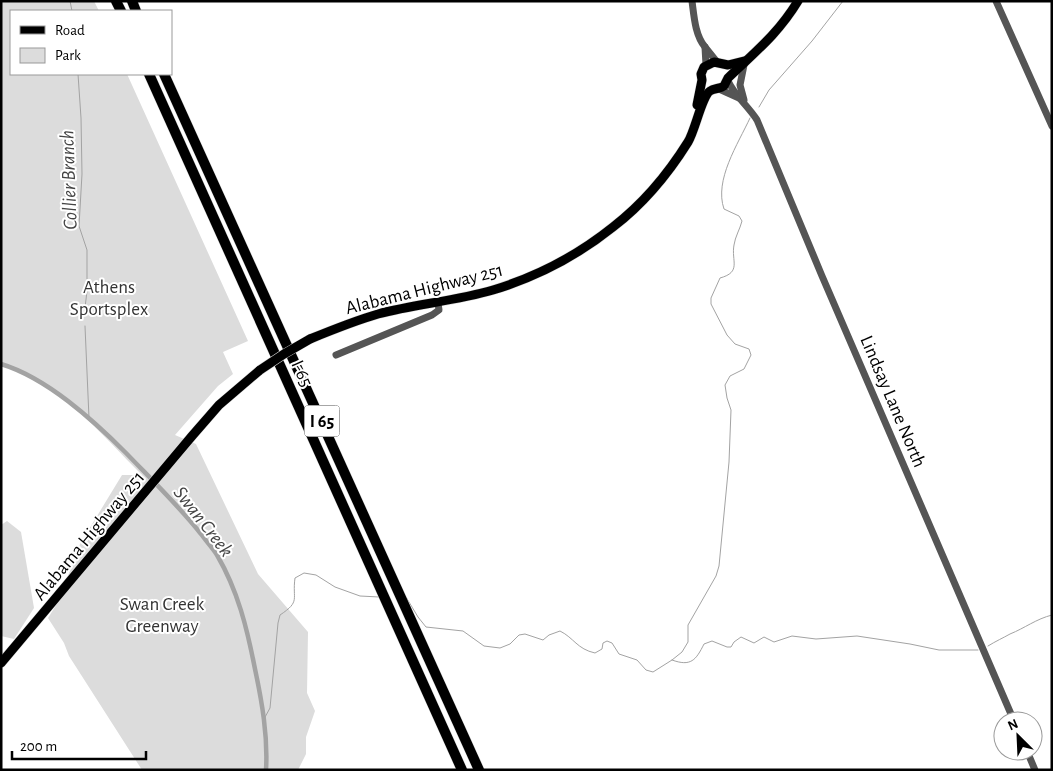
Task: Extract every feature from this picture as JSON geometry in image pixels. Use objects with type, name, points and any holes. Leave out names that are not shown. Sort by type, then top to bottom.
[{"type":"highway","name":"I-65","points":[[149,75],[462,770]]},
{"type":"highway","name":"I 65","points":[[164,75],[479,770]]},
{"type":"main road","name":"Alabama Highway 251","points":[[1,663],[219,405],[260,370],[310,339],[344,325],[379,314],[493,290],[540,272],[575,253],[613,228],[635,209],[660,181],[693,133],[706,95],[724,86],[745,62],[780,28],[798,1]]},
{"type":"main road","points":[[706,65],[733,65],[745,62]]},
{"type":"main road","points":[[720,64],[727,71],[728,80]]},
{"type":"main road","name":"Alabama Highway 251","points":[[680,152],[694,114],[702,80],[702,70],[706,65]]},
{"type":"main road","points":[[702,80],[706,86],[716,89]]},
{"type":"street","points":[[692,1],[698,31],[705,48],[706,65]]},
{"type":"street","points":[[996,1],[1052,126]]},
{"type":"street","points":[[705,48],[720,64]]},
{"type":"street","points":[[742,100],[740,85],[745,62]]},
{"type":"street","name":"Lindsay Lane North","points":[[728,80],[757,120],[1010,711]]},
{"type":"street","points":[[716,89],[742,100]]},
{"type":"street","points":[[336,355],[432,316],[439,310],[438,303]]},
{"type":"green space","points":[[1,1],[94,1],[98,10],[10,10],[10,75],[127,75],[248,341],[223,352],[233,374],[218,386],[175,435],[196,444],[258,574],[308,632],[307,693],[315,711],[306,737],[306,754],[298,770],[142,770],[69,656],[64,643],[48,618],[58,602],[80,544],[122,475],[142,475],[78,410],[41,382],[1,364]]},
{"type":"green space","points":[[7,521],[21,532],[34,608],[14,639],[1,636],[1,525]]},
{"type":"waterway","name":"Collier Branch","points":[[70,1],[72,10]]},
{"type":"waterway","points":[[759,107],[769,90],[812,41],[843,1]]},
{"type":"waterway","name":"Collier Branch","points":[[78,75],[82,174],[79,226],[87,250],[87,291],[84,316]]},
{"type":"waterway","points":[[406,597],[426,627],[463,631],[484,646],[500,648],[510,644],[519,635],[525,634],[543,640],[549,635],[560,631],[584,649],[595,653],[602,649],[603,643],[607,641],[612,643],[619,654],[637,660],[646,670],[653,672],[682,652],[688,642],[688,625],[716,576],[719,566],[729,462],[731,410],[725,385],[730,376],[744,369],[751,355],[749,349],[735,344],[727,335],[711,304],[711,298],[720,278],[731,273],[734,265],[733,251],[735,239],[742,221],[739,216],[724,209],[722,186],[729,162],[750,118]]},
{"type":"waterway","name":"Collier Branch","points":[[85,326],[89,418]]},
{"type":"waterway","name":"Swan Creek","points":[[1,364],[35,379],[68,401],[99,427],[174,503],[217,555],[231,582],[249,639],[264,719],[266,770]]},
{"type":"waterway","points":[[264,719],[270,708],[278,623],[280,615],[293,603],[295,578],[304,573],[316,575],[335,587],[360,596],[379,597]]},
{"type":"waterway","points":[[988,646],[1036,621],[1052,615]]},
{"type":"waterway","points":[[672,660],[684,663],[692,661],[704,644],[712,641],[731,647],[741,637],[754,643],[764,637],[774,642],[792,636],[816,639],[857,636],[939,650],[978,650]]},
{"type":"park label","name":"Athens Sportsplex","points":[[109,297]]},
{"type":"park label","name":"Swan Creek Greenway","points":[[162,614]]}]
